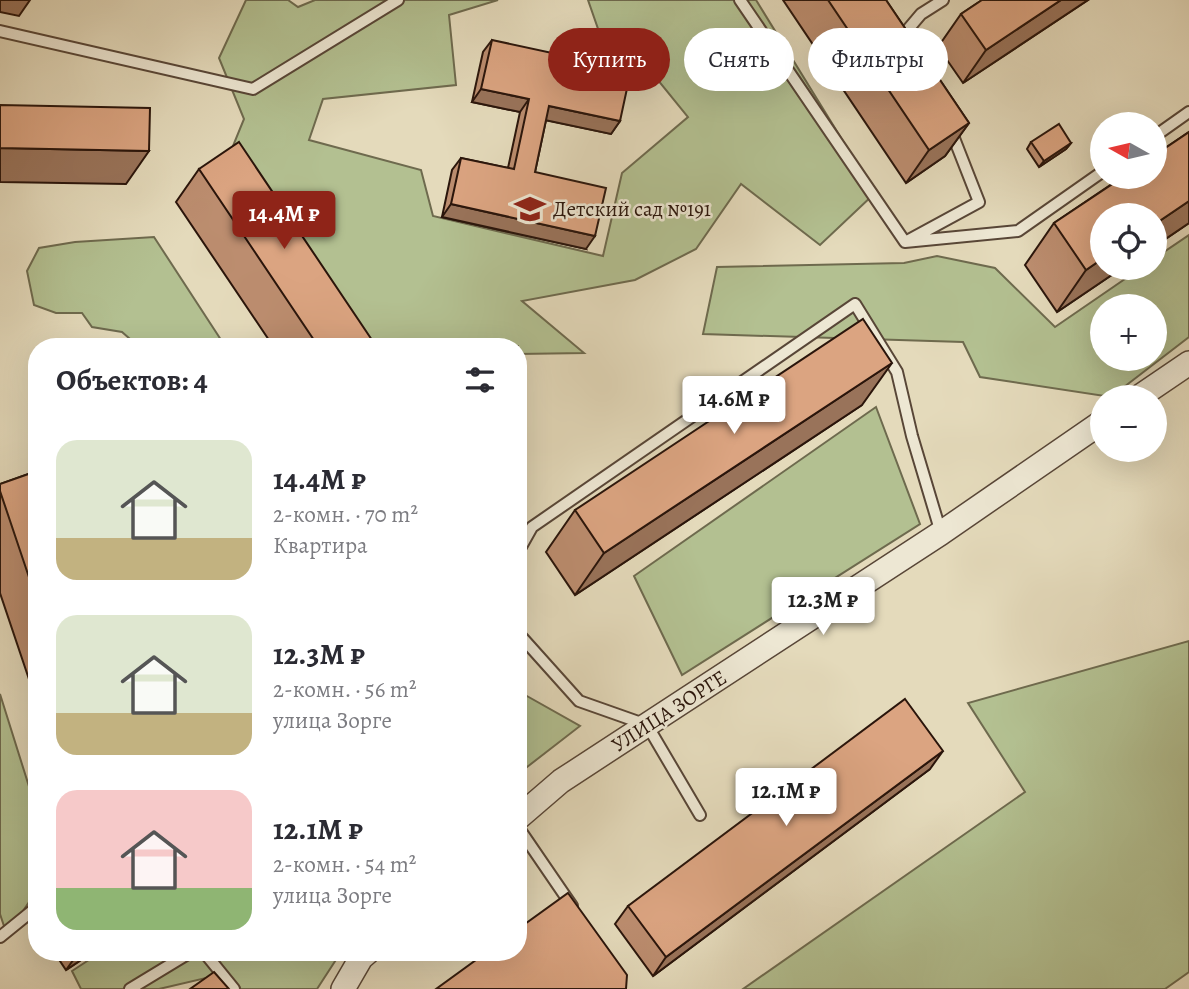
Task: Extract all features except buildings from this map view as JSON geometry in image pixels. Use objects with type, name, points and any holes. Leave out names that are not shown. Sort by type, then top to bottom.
[{"type":"street","points":[[1157,385],[1189,363]]},
{"type":"street","name":"УЛИЦА ЗОРГЕ","points":[[527,810],[561,781],[941,533],[1090,430]]},
{"type":"street","points":[[343,989],[359,961]]},
{"type":"lane","points":[[0,31],[253,89],[398,0]]},
{"type":"lane","points":[[740,0],[905,242]]},
{"type":"lane","points":[[909,28],[921,14],[943,0]]},
{"type":"lane","points":[[1167,128],[1189,112]]},
{"type":"lane","points":[[905,242],[979,202],[952,131],[945,121]]},
{"type":"lane","points":[[905,242],[1018,231],[1090,180]]},
{"type":"lane","points":[[527,536],[532,527],[855,304],[897,372],[912,436],[941,533]]},
{"type":"lane","points":[[527,643],[579,701],[647,725],[700,815]]},
{"type":"lane","points":[[527,840],[577,914]]},
{"type":"lane","points":[[0,937],[28,914]]},
{"type":"lane","points":[[131,989],[176,961]]},
{"type":"lane","points":[[211,961],[234,989]]},
{"type":"green space","points":[[246,0],[288,0],[298,7],[315,0],[498,0],[449,15],[456,85],[323,99],[309,140],[421,170],[433,216],[603,256],[622,173],[688,117],[667,91],[670,91],[670,28],[598,28],[588,0],[756,0],[773,28],[684,28],[684,91],[794,91],[794,62],[808,84],[808,91],[812,91],[875,193],[820,245],[741,184],[696,249],[635,280],[522,301],[584,353],[527,354],[527,338],[349,338],[226,163],[244,119],[219,58]]},
{"type":"green space","points":[[1189,235],[1189,337],[1167,354],[1167,294],[1103,294],[1124,280],[1167,280],[1167,250]]},
{"type":"green space","points":[[154,237],[220,338],[129,338],[122,332],[92,327],[82,313],[56,313],[34,305],[27,271],[39,248],[75,242]]},
{"type":"green space","points":[[937,256],[995,268],[1055,327],[1090,303],[1090,371],[1145,371],[1127,385],[1090,385],[1090,394],[980,377],[963,342],[703,334],[717,267],[904,263]]},
{"type":"green space","points":[[876,407],[920,524],[682,675],[634,576]]},
{"type":"green space","points":[[1189,641],[1189,972],[1165,989],[743,989],[1025,792],[968,703]]},
{"type":"green space","points":[[0,694],[28,783],[28,904],[7,935],[0,914]]},
{"type":"green space","points":[[527,696],[580,726],[527,767]]},
{"type":"green space","points":[[87,961],[335,961],[317,989],[222,989],[210,977],[159,989],[81,989],[72,971]]},
{"type":"place","name":"Детский сад №191","points":[[530,209]]}]
